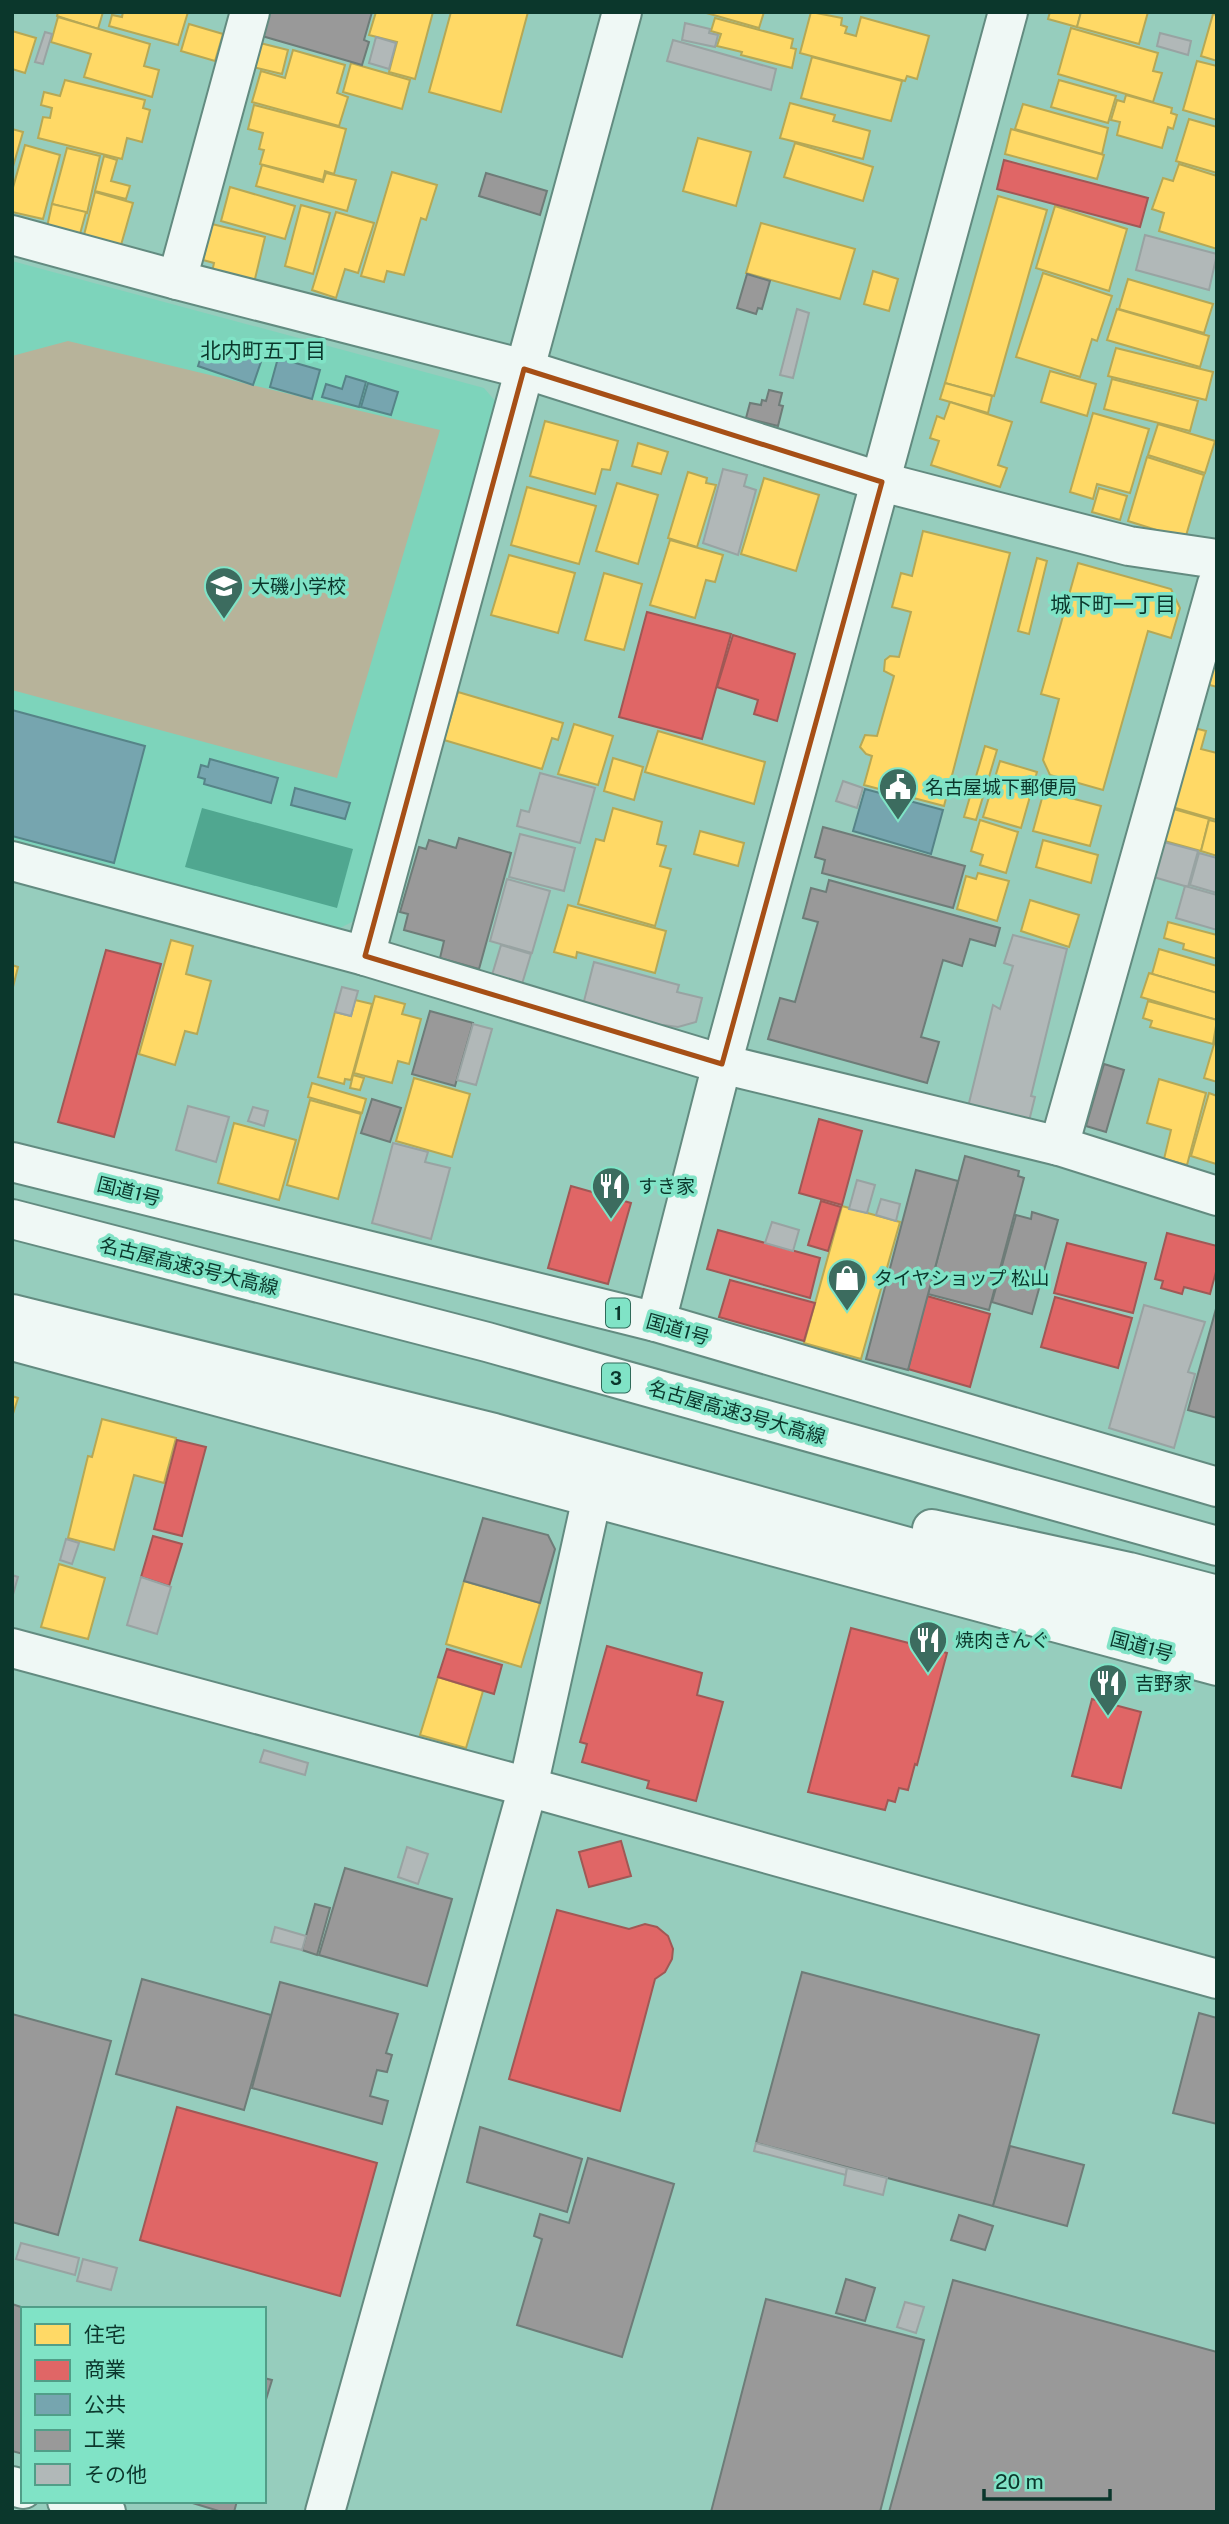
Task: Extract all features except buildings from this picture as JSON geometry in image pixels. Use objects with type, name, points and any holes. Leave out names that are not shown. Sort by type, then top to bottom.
[{"type":"main road","points":[[177,280],[250,12]]},
{"type":"main road","points":[[365,956],[622,12]]},
{"type":"main road","points":[[656,1322],[722,1065],[1008,12]]},
{"type":"main road","points":[[12,235],[524,369],[882,482],[1129,547],[1217,559]]},
{"type":"main road","points":[[1059,1146],[1217,584]]},
{"type":"main road","points":[[12,861],[365,956],[722,1065],[1059,1146],[1217,1196]]},
{"type":"main road","name":"国道1号","points":[[12,1162],[656,1322],[1217,1487]]},
{"type":"main road","name":"名古屋高速3号大高線","points":[[12,1219],[487,1342],[1217,1546]]},
{"type":"main road","points":[[12,1314],[495,1433],[1129,1572],[1217,1595]]},
{"type":"main road","name":"国道1号","points":[[12,1340],[1217,1666]]},
{"type":"main road","points":[[495,1433],[1217,1632]]},
{"type":"main road","points":[[325,2512],[527,1787],[592,1497]]},
{"type":"main road","points":[[12,1648],[527,1787],[1217,1979]]},
{"type":"main road","points":[[74,2503],[106,2512]]},
{"type":"highlighted area","points":[[524,369],[882,482],[722,1064],[365,956]]},
{"type":"shaded area","name":"大磯小学校","points":[[12,261],[484,388],[496,402],[356,920],[336,930],[12,839]]},
{"type":"shaded area","points":[[68,341],[440,430],[337,778],[12,690],[12,356]]},
{"type":"shaded area","points":[[202,808],[353,849],[337,908],[185,867]]},
{"type":"place","name":"大磯小学校","points":[[224,620]]},
{"type":"place","name":"名古屋城下郵便局","points":[[898,821]]},
{"type":"place","name":"すき家","points":[[611,1220]]},
{"type":"place","name":"タイヤショップ 松山","points":[[847,1312]]},
{"type":"place","name":"焼肉きんぐ","points":[[928,1674]]},
{"type":"place","name":"吉野家","points":[[1108,1717]]},
{"type":"district","name":"北内町五丁目","points":[[263,350]]},
{"type":"district","name":"城下町一丁目","points":[[1113,604]]}]
